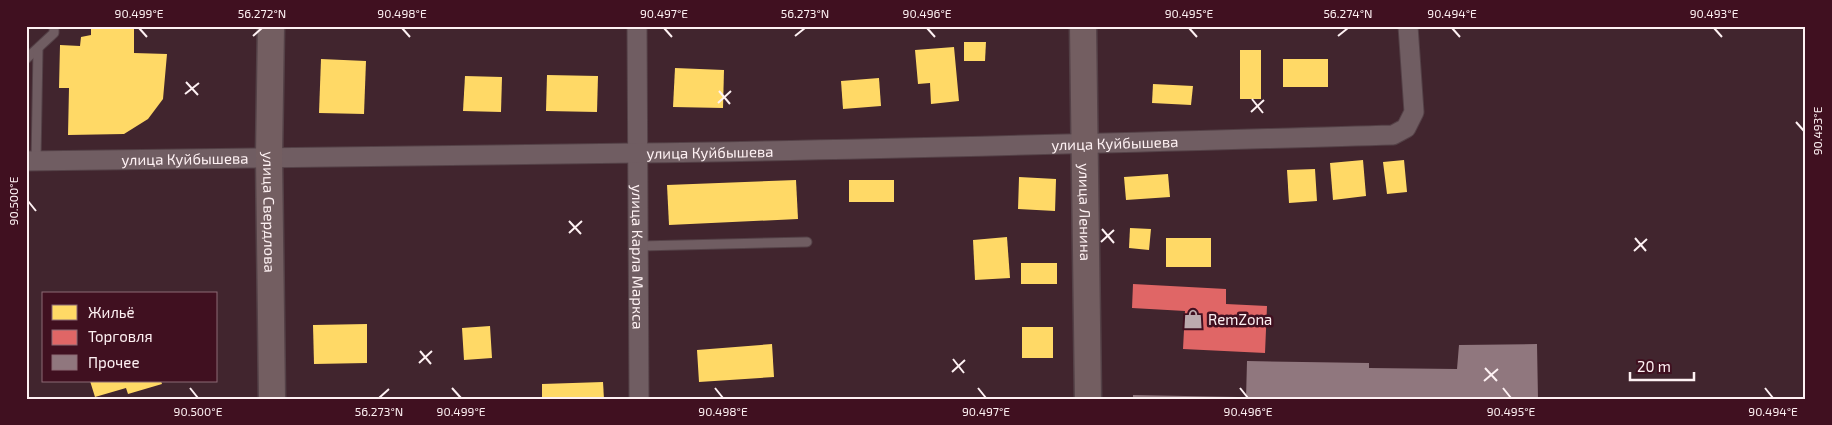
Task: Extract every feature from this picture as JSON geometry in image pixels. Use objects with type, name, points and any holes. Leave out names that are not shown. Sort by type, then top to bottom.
[{"type":"main road","name":"улица Свердлова","points":[[271,26],[269,156],[272,399]]},
{"type":"main road","name":"улица Ленина","points":[[1083,26],[1083,144],[1088,399]]},
{"type":"street","name":"улица Карла Маркса","points":[[637,26],[640,246],[639,399]]},
{"type":"street","name":"улица Куйбышева","points":[[31,161],[269,156],[639,153],[1083,144],[1393,135],[1406,128],[1414,112],[1408,26]]},
{"type":"lane","points":[[26,59],[54,33],[54,26]]},
{"type":"lane","points":[[31,161],[38,49]]},
{"type":"lane","points":[[640,246],[807,242]]},
{"type":"building: Жильё","points":[[91,26],[134,26],[134,53],[167,54],[163,99],[148,119],[124,134],[68,135],[69,88],[59,88],[60,45],[80,46],[81,37],[91,35]]},
{"type":"building: Жильё","points":[[964,42],[986,42],[985,61],[964,61]]},
{"type":"building: Жильё","points":[[954,47],[959,101],[931,104],[930,83],[918,84],[915,50]]},
{"type":"building: Жильё","points":[[1240,50],[1261,50],[1261,99],[1240,99]]},
{"type":"building: Жильё","points":[[321,59],[366,61],[364,114],[319,113]]},
{"type":"building: Жильё","points":[[1283,59],[1328,59],[1328,87],[1283,87]]},
{"type":"building: Жильё","points":[[675,68],[724,70],[723,108],[673,107]]},
{"type":"building: Жильё","points":[[547,75],[598,76],[597,112],[546,111]]},
{"type":"building: Жильё","points":[[465,76],[502,77],[501,112],[463,111]]},
{"type":"building: Жильё","points":[[879,78],[881,106],[843,109],[841,81]]},
{"type":"building: Жильё","points":[[1153,84],[1193,86],[1191,105],[1152,103]]},
{"type":"building: Жильё","points":[[26,86],[29,86],[28,121],[26,121]]},
{"type":"building: Жильё","points":[[1363,160],[1366,196],[1333,200],[1330,163]]},
{"type":"building: Жильё","points":[[1404,160],[1407,192],[1387,194],[1383,162]]},
{"type":"building: Жильё","points":[[1315,169],[1317,201],[1289,203],[1287,170]]},
{"type":"building: Жильё","points":[[1168,174],[1170,197],[1126,200],[1124,177]]},
{"type":"building: Жильё","points":[[1019,177],[1056,179],[1055,211],[1018,209]]},
{"type":"building: Жильё","points":[[796,180],[798,219],[669,225],[667,185]]},
{"type":"building: Жильё","points":[[849,180],[894,180],[894,202],[849,202]]},
{"type":"building: Жильё","points":[[1130,228],[1151,229],[1149,250],[1129,248]]},
{"type":"building: Жильё","points":[[1007,237],[1010,278],[975,280],[973,240]]},
{"type":"building: Жильё","points":[[1166,238],[1211,238],[1211,267],[1166,267]]},
{"type":"building: Жильё","points":[[1021,263],[1057,263],[1057,284],[1021,284]]},
{"type":"building: Жильё","points":[[26,322],[29,322],[29,363],[26,363]]},
{"type":"building: Жильё","points":[[367,324],[367,363],[314,364],[313,325]]},
{"type":"building: Жильё","points":[[490,326],[492,358],[464,360],[462,328]]},
{"type":"building: Жильё","points":[[1022,327],[1053,327],[1053,358],[1022,358]]},
{"type":"building: Жильё","points":[[772,344],[774,377],[699,382],[697,350]]},
{"type":"building: Жильё","points":[[90,382],[161,382],[162,384],[128,394],[126,388],[95,397]]},
{"type":"building: Жильё","points":[[603,382],[604,399],[542,399],[542,384]]},
{"type":"building: Торговля","points":[[1133,284],[1226,289],[1226,304],[1267,306],[1265,353],[1183,349],[1185,311],[1132,308]]},
{"type":"building: Прочее","points":[[1537,344],[1538,399],[1246,399],[1247,361],[1369,363],[1369,368],[1457,369],[1459,345]]},
{"type":"building: Прочее","points":[[1133,395],[1238,397],[1238,399],[1133,399]]},
{"type":"place","name":"RemZona","points":[[1193,319]]}]
